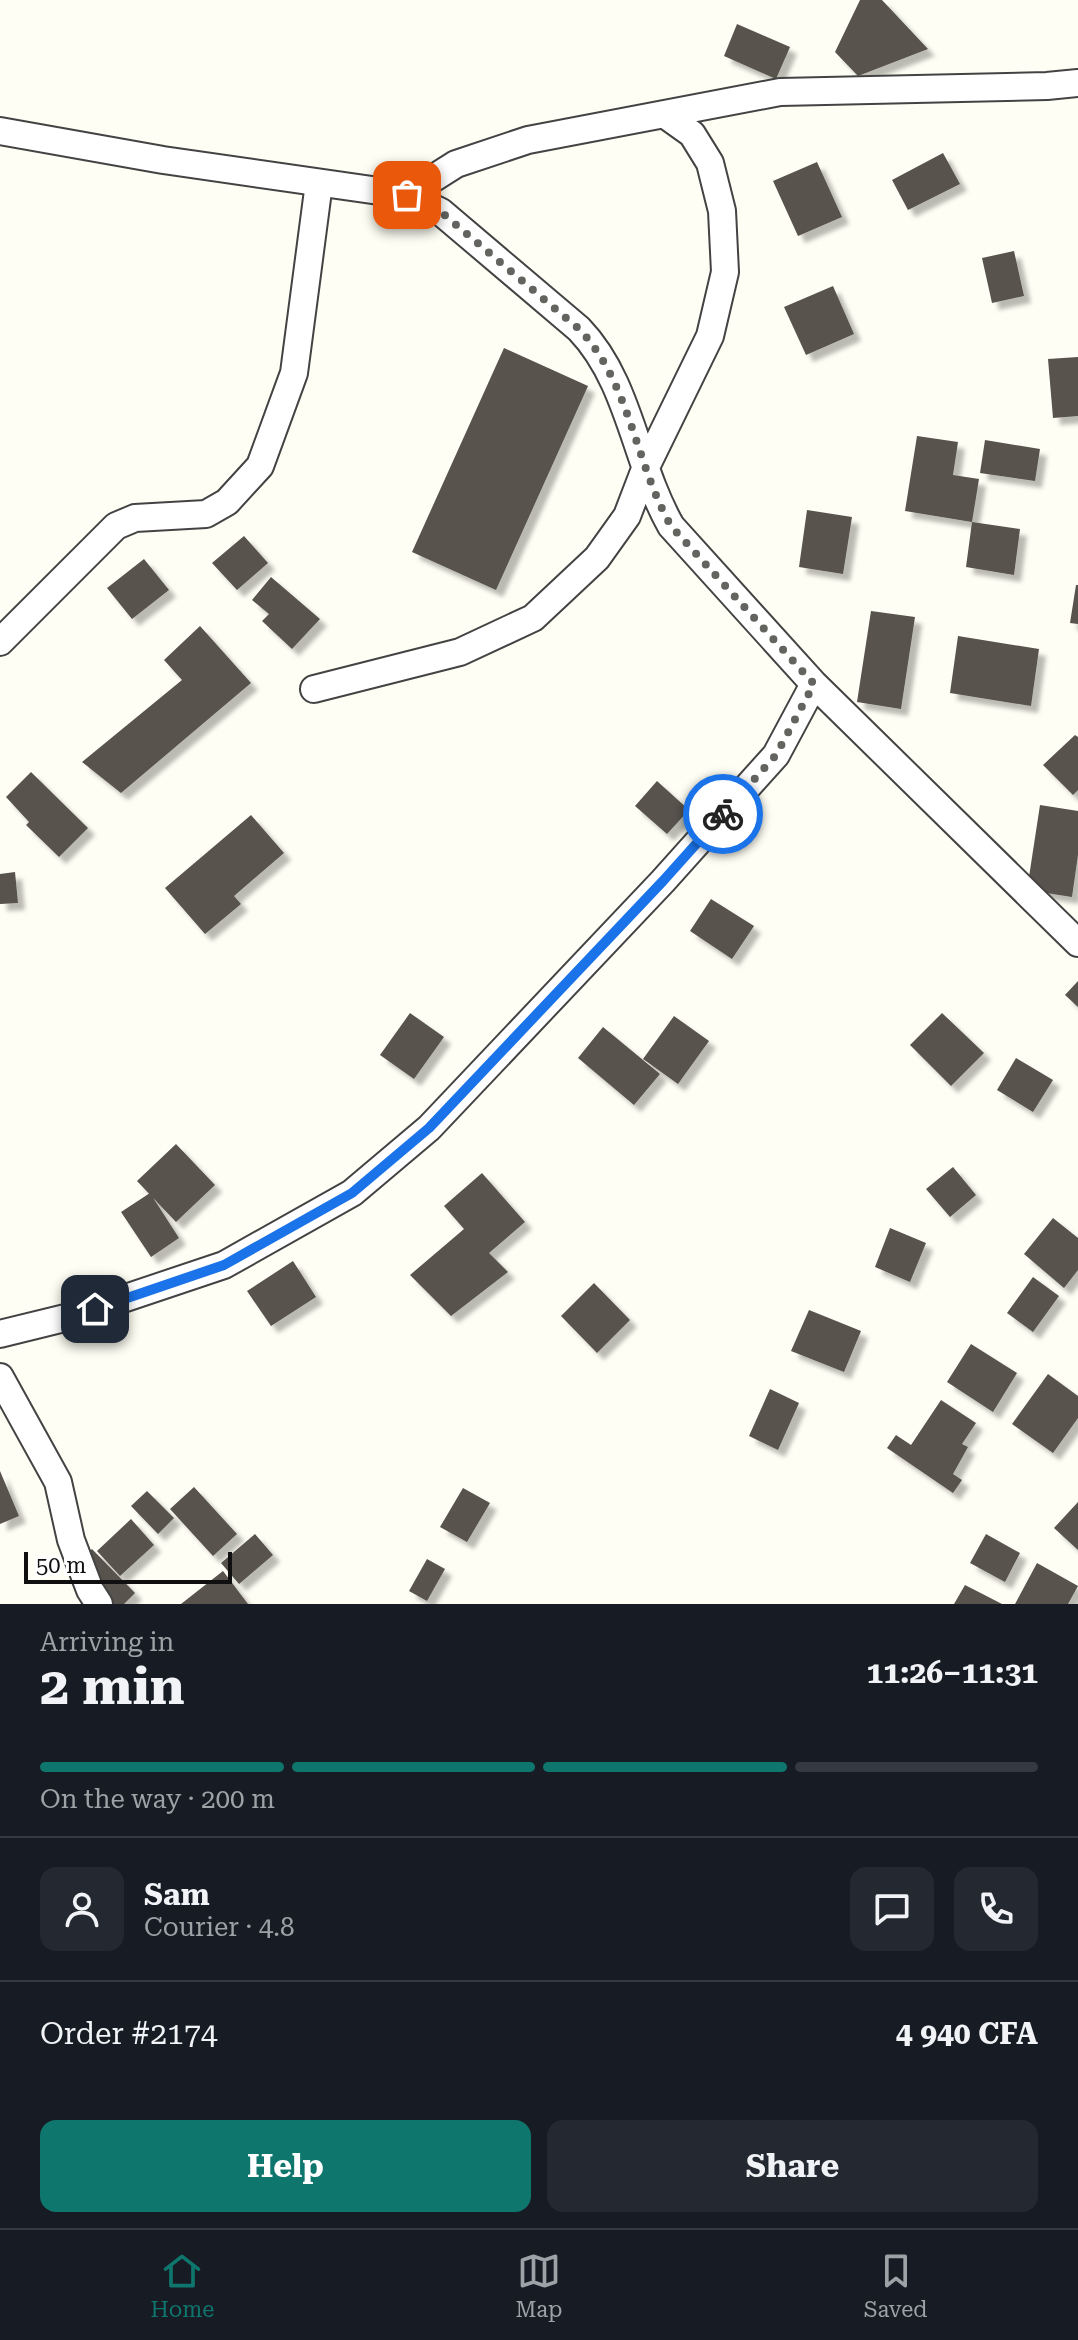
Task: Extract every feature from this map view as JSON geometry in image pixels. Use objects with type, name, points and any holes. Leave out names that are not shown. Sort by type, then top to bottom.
[{"type":"street","points":[[407,195],[456,164],[528,140],[780,92],[1078,83]]},
{"type":"street","points":[[314,689],[460,652],[533,618],[597,558],[627,516],[645,469],[710,336],[725,272],[722,211],[710,163],[692,134],[664,114]]},
{"type":"street","points":[[0,131],[407,195],[441,212],[579,329],[596,347],[610,371],[655,498],[671,526],[814,684],[1078,943]]},
{"type":"street","points":[[0,642],[116,526],[135,518],[206,514],[227,502],[260,466],[294,373],[319,183]]},
{"type":"street","points":[[0,1334],[69,1317],[224,1265],[352,1193],[429,1128],[663,881],[776,755],[814,684]]},
{"type":"street","points":[[0,1377],[58,1482],[71,1540],[90,1590],[99,1604]]},
{"type":"building","points":[[860,0],[882,0],[928,49],[858,76],[835,52]]},
{"type":"building","points":[[737,24],[790,47],[776,79],[724,56]]},
{"type":"building","points":[[943,153],[960,184],[908,210],[892,180]]},
{"type":"building","points":[[817,162],[842,217],[798,236],[773,181]]},
{"type":"building","points":[[1014,251],[1024,296],[992,303],[982,258]]},
{"type":"building","points":[[833,286],[854,334],[806,355],[784,307]]},
{"type":"building","points":[[504,348],[588,386],[496,590],[412,552]]},
{"type":"building","points":[[1078,357],[1078,416],[1053,418],[1048,359]]},
{"type":"building","points":[[917,436],[958,442],[953,475],[979,479],[972,522],[905,511]]},
{"type":"building","points":[[985,440],[1040,449],[1035,481],[980,473]]},
{"type":"building","points":[[807,510],[852,517],[843,574],[799,567]]},
{"type":"building","points":[[972,522],[1020,529],[1014,575],[966,567]]},
{"type":"building","points":[[244,536],[268,563],[237,590],[212,563]]},
{"type":"building","points":[[144,559],[169,590],[132,619],[107,588]]},
{"type":"building","points":[[271,577],[320,619],[292,649],[262,621],[269,614],[252,600]]},
{"type":"building","points":[[1078,585],[1078,624],[1070,623]]},
{"type":"building","points":[[871,611],[915,617],[901,709],[857,702]]},
{"type":"building","points":[[200,626],[251,683],[121,793],[82,762],[182,680],[164,660]]},
{"type":"building","points":[[958,636],[1039,649],[1031,706],[950,693]]},
{"type":"building","points":[[1075,735],[1078,737],[1078,790],[1073,795],[1043,765]]},
{"type":"building","points":[[31,772],[88,828],[59,857],[26,825],[29,822],[6,797]]},
{"type":"building","points":[[657,781],[689,810],[667,834],[635,806]]},
{"type":"building","points":[[1040,805],[1078,811],[1078,855],[1072,897],[1027,890]]},
{"type":"building","points":[[251,815],[284,853],[234,896],[241,904],[205,934],[165,888]]},
{"type":"building","points":[[15,872],[18,903],[0,904],[0,874]]},
{"type":"building","points":[[711,899],[754,926],[732,959],[690,931]]},
{"type":"building","points":[[1078,981],[1078,1007],[1065,995]]},
{"type":"building","points":[[410,1013],[444,1037],[414,1079],[380,1055]]},
{"type":"building","points":[[942,1013],[984,1053],[951,1086],[910,1045]]},
{"type":"building","points":[[674,1016],[709,1041],[678,1084],[643,1059]]},
{"type":"building","points":[[603,1027],[660,1074],[634,1105],[578,1058]]},
{"type":"building","points":[[1016,1058],[1053,1080],[1033,1112],[997,1090]]},
{"type":"building","points":[[176,1144],[215,1185],[176,1222],[137,1181]]},
{"type":"building","points":[[953,1167],[976,1195],[950,1217],[926,1189]]},
{"type":"building","points":[[482,1173],[525,1222],[489,1253],[508,1272],[451,1316],[410,1275],[464,1229],[444,1206]]},
{"type":"building","points":[[150,1193],[179,1238],[151,1257],[121,1212]]},
{"type":"building","points":[[1053,1218],[1078,1238],[1078,1270],[1064,1288],[1024,1254]]},
{"type":"building","points":[[890,1228],[926,1243],[910,1282],[875,1267]]},
{"type":"building","points":[[293,1261],[316,1297],[271,1326],[247,1291]]},
{"type":"building","points":[[1033,1277],[1059,1296],[1033,1332],[1007,1313]]},
{"type":"building","points":[[594,1283],[630,1320],[597,1353],[561,1316]]},
{"type":"building","points":[[809,1310],[861,1331],[844,1372],[791,1351]]},
{"type":"building","points":[[971,1344],[1017,1373],[993,1412],[947,1382]]},
{"type":"building","points":[[1048,1374],[1078,1396],[1078,1418],[1053,1453],[1012,1424]]},
{"type":"building","points":[[770,1389],[799,1403],[778,1450],[749,1436]]},
{"type":"building","points":[[941,1400],[976,1423],[962,1444],[968,1447],[953,1474],[962,1480],[953,1493],[887,1448],[896,1435],[911,1445]]},
{"type":"building","points":[[0,1471],[19,1516],[0,1524]]},
{"type":"building","points":[[194,1487],[237,1534],[213,1556],[170,1509]]},
{"type":"building","points":[[463,1488],[490,1503],[467,1542],[440,1527]]},
{"type":"building","points":[[147,1491],[174,1518],[158,1534],[131,1506]]},
{"type":"building","points":[[1078,1502],[1078,1550],[1054,1528]]},
{"type":"building","points":[[131,1519],[154,1545],[120,1576],[97,1551]]},
{"type":"building","points":[[255,1534],[273,1555],[239,1584],[221,1563]]},
{"type":"building","points":[[986,1534],[1020,1553],[1005,1582],[970,1563]]},
{"type":"building","points":[[92,1549],[135,1593],[124,1604],[105,1604],[73,1567]]},
{"type":"building","points":[[427,1559],[445,1569],[427,1601],[409,1591]]},
{"type":"building","points":[[1037,1563],[1078,1586],[1068,1604],[1015,1604]]},
{"type":"building","points":[[223,1571],[248,1604],[181,1604]]},
{"type":"building","points":[[965,1585],[1002,1604],[954,1604]]},
{"type":"way so far","points":[[407,195],[441,212],[579,329],[596,347],[610,371],[655,498],[671,526],[814,684],[776,755],[723,814]]},
{"type":"route","points":[[95,1309],[224,1265],[352,1193],[429,1128],[723,814]]}]
